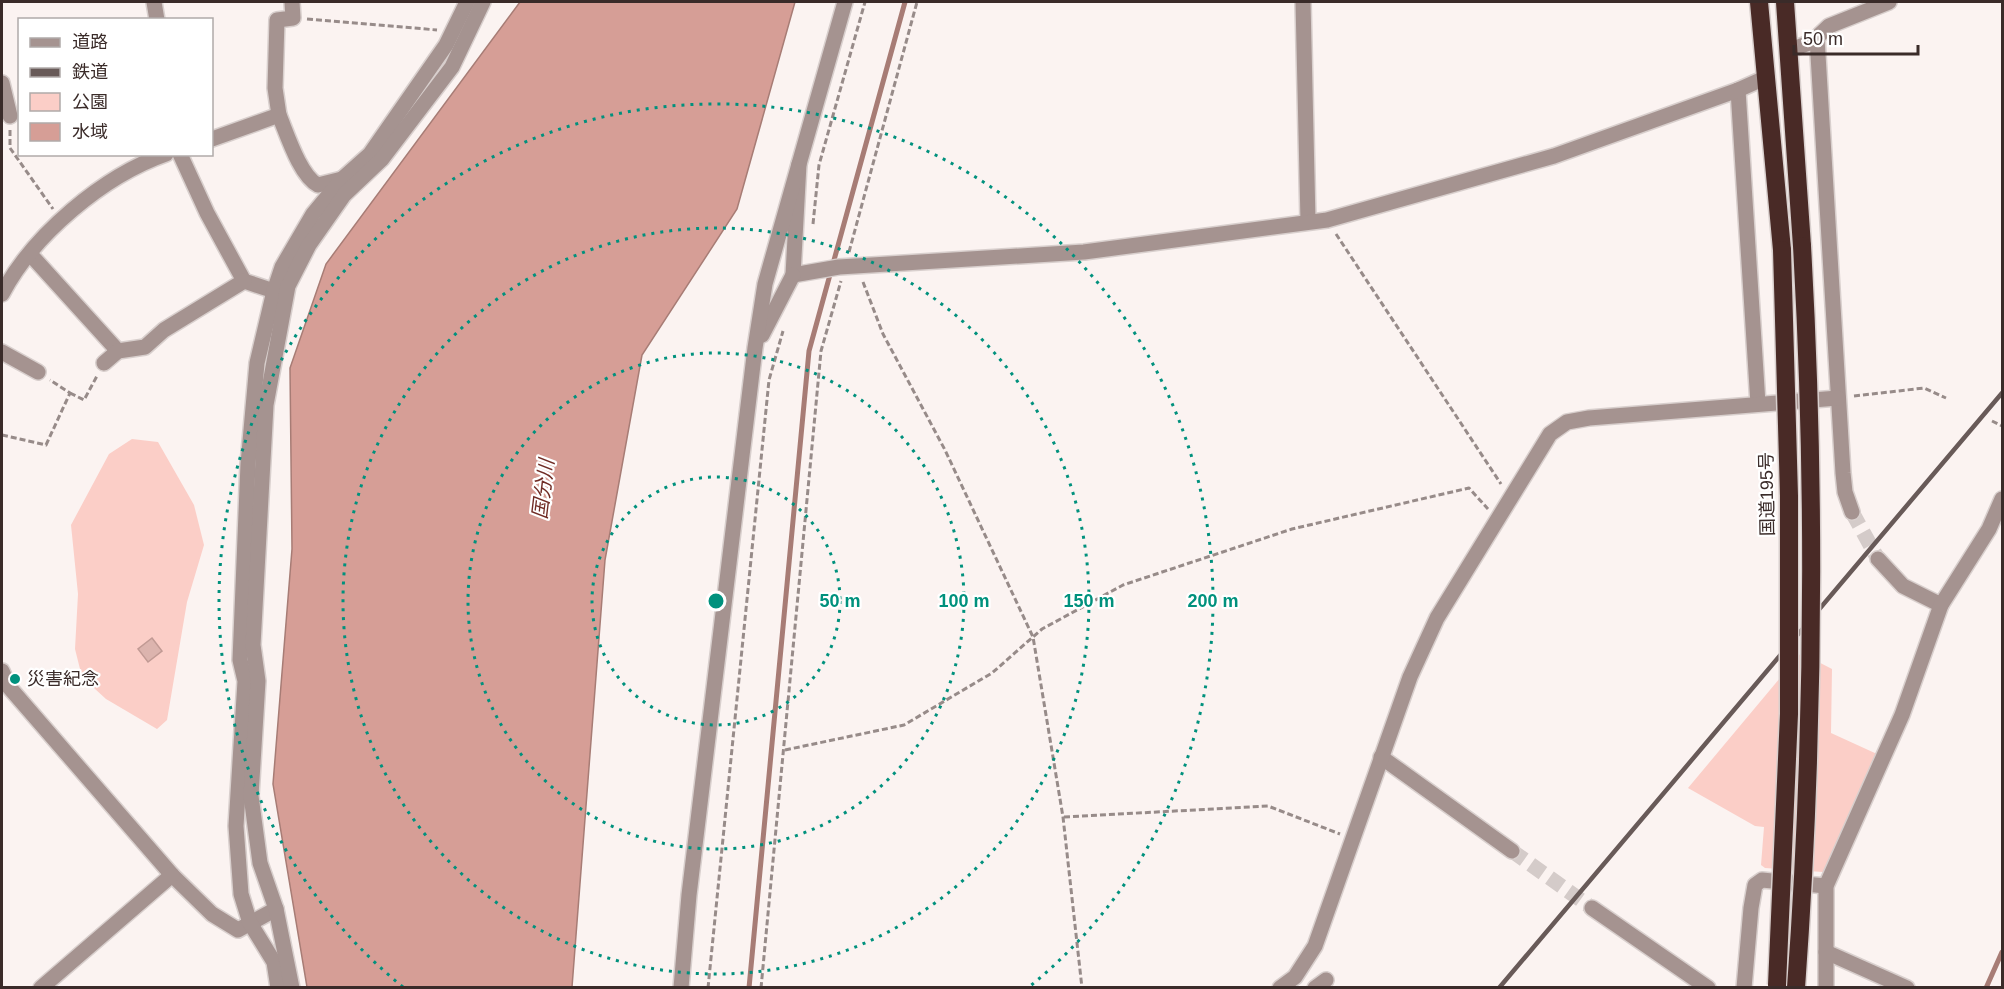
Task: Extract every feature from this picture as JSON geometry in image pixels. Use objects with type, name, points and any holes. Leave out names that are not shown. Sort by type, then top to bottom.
[{"type":"highway","name":"国道195号","points":[[1759,2],[1782,250],[1789,496],[1789,714],[1777,986]]},
{"type":"highway","points":[[1785,2],[1802,246],[1812,495],[1811,712],[1806,854],[1796,987]]},
{"type":"street","points":[[154,2],[157,18]]},
{"type":"street","points":[[292,2],[293,18],[277,20],[275,88],[279,115],[296,156],[311,182],[318,185],[342,179]]},
{"type":"street","points":[[278,987],[273,962],[249,923],[241,894],[236,826],[245,681],[240,660],[248,464],[257,363],[282,267],[307,224],[342,179],[370,154],[428,73],[467,2]]},
{"type":"street","points":[[292,987],[276,909],[260,863],[251,796],[258,681],[253,645],[266,405],[288,286],[309,245],[344,195],[382,159],[453,67],[483,2]]},
{"type":"street","points":[[681,987],[689,895],[755,348],[765,284],[845,2]]},
{"type":"street","points":[[1303,2],[1308,221]]},
{"type":"street","points":[[1790,50],[1801,48],[1829,26],[1889,2]]},
{"type":"street","points":[[1816,38],[1845,492],[1852,512]]},
{"type":"street","points":[[793,275],[847,266],[1084,252],[1327,220],[1554,156],[1738,90],[1767,77]]},
{"type":"street","points":[[2,83],[10,116]]},
{"type":"street","points":[[1738,90],[1758,404]]},
{"type":"street","points":[[213,139],[279,115]]},
{"type":"street","points":[[2,294],[30,254],[61,220],[103,186],[161,156]]},
{"type":"street","points":[[181,156],[207,213],[244,281],[274,291]]},
{"type":"street","points":[[755,348],[793,275],[799,164]]},
{"type":"street","points":[[30,254],[118,351]]},
{"type":"street","points":[[104,363],[118,351],[145,347],[188,314],[244,281]]},
{"type":"street","points":[[2,352],[38,372]]},
{"type":"street","points":[[1280,987],[1295,977],[1315,946],[1410,677],[1437,618],[1550,434],[1567,422],[1838,398]]},
{"type":"street","points":[[1826,987],[1826,886],[1902,715],[1941,605],[1989,529],[2002,499]]},
{"type":"street","points":[[1878,559],[1903,586],[1941,605]]},
{"type":"street","points":[[2,671],[5,689],[172,876],[212,914],[238,930],[276,909]]},
{"type":"street","points":[[1381,758],[1512,851]]},
{"type":"street","points":[[41,987],[172,876]]},
{"type":"street","points":[[1744,987],[1750,908],[1755,885],[1762,880],[1826,886]]},
{"type":"street","points":[[1592,908],[1708,987]]},
{"type":"street","points":[[1826,952],[1907,987]]},
{"type":"path","points":[[812,225],[819,165],[865,2]]},
{"type":"path","points":[[761,987],[821,351],[847,266],[917,2]]},
{"type":"path","points":[[293,18],[453,31]]},
{"type":"path","points":[[10,116],[10,148],[61,220]]},
{"type":"path","points":[[1327,220],[1510,498]]},
{"type":"path","points":[[847,266],[945,450],[1033,637],[1063,817],[1082,987]]},
{"type":"path","points":[[708,987],[769,380],[784,326]]},
{"type":"path","points":[[38,372],[84,400],[104,363]]},
{"type":"path","points":[[1838,398],[1924,388],[1946,398]]},
{"type":"path","points":[[2,435],[46,445],[70,393]]},
{"type":"path","points":[[1992,421],[2002,426]]},
{"type":"path","points":[[785,750],[904,725],[992,673],[1042,629],[1123,585],[1292,529],[1469,488],[1497,519]]},
{"type":"path","points":[[1063,817],[1268,806],[1353,839]]},
{"type":"green space","points":[[132,439],[158,442],[194,505],[204,545],[187,602],[167,720],[157,729],[106,699],[82,677],[75,649],[78,594],[71,525],[109,454]]},
{"type":"green space","points":[[1801,653],[1832,669],[1831,733],[1877,754],[1823,872],[1765,868],[1761,865],[1764,827],[1755,826],[1688,788]]},
{"type":"water","name":"国分川","points":[[520,2],[795,2],[737,209],[642,355],[605,560],[572,987],[307,987],[273,784],[292,549],[290,368],[326,264]]},
{"type":"building","points":[[152,638],[162,651],[148,662],[138,649]]},
{"type":"waterway","points":[[749,988],[809,351],[905,2]]},
{"type":"waterway","points":[[1986,988],[2002,952]]},
{"type":"tunnel","points":[[1852,512],[1878,559]]},
{"type":"tunnel","points":[[1512,851],[1592,908]]},
{"type":"railway","points":[[1499,988],[2002,393]]},
{"type":"place","name":"災害紀念","points":[[15,679]]}]
